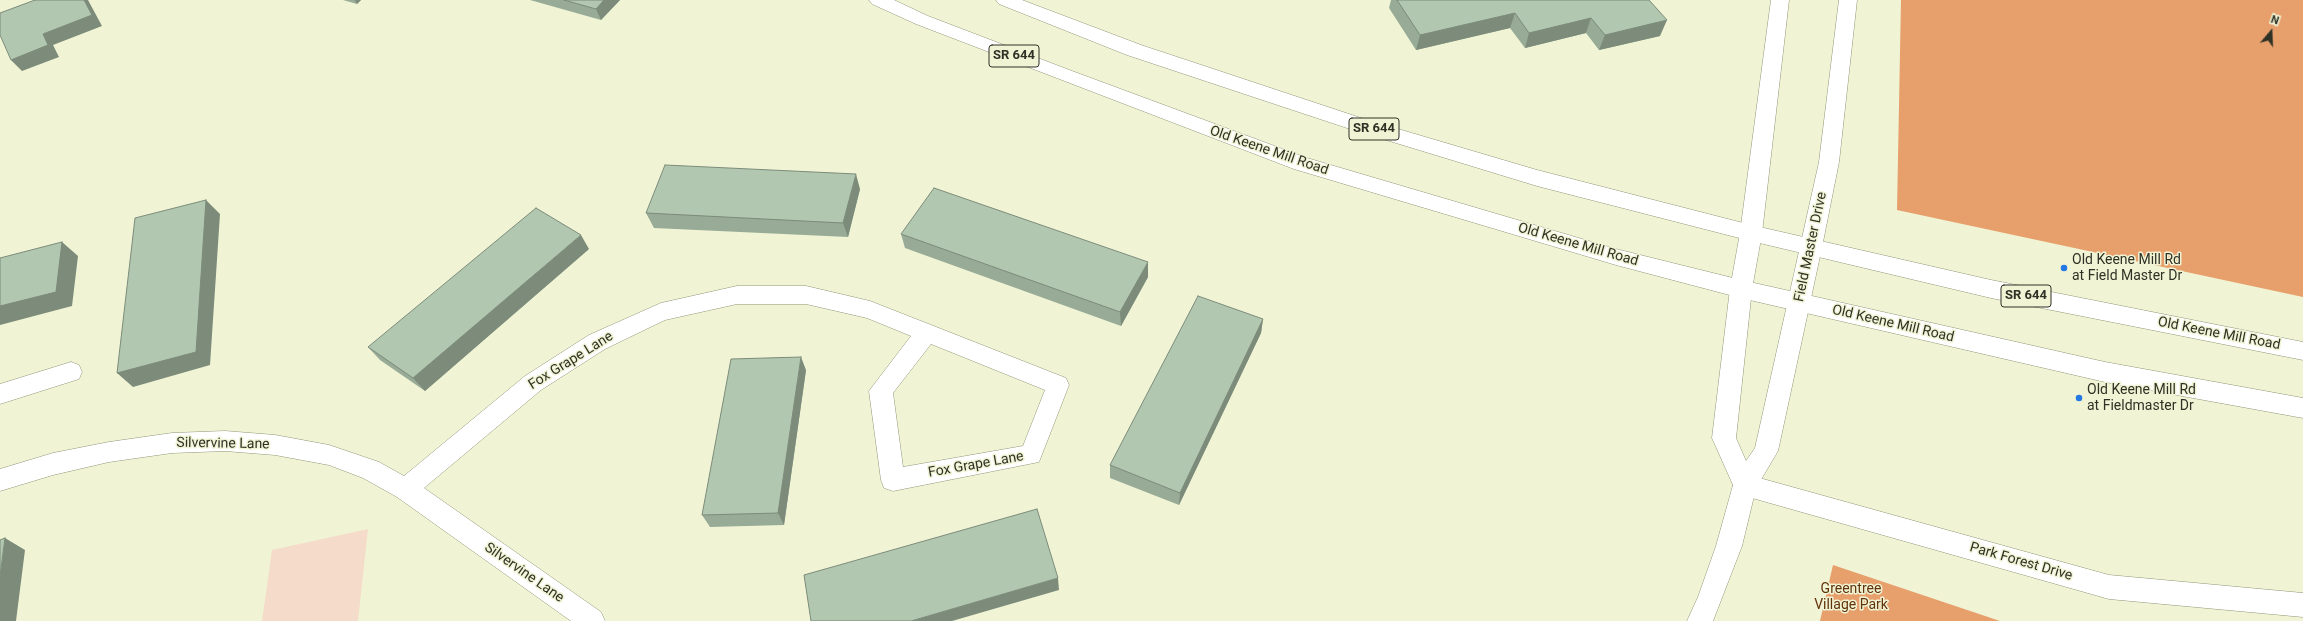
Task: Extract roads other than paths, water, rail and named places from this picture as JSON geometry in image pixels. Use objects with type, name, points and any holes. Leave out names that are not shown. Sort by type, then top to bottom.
[{"type":"street","name":"Old Keene Mill Road","points":[[878,0],[922,20],[1065,76],[1301,164],[1616,257],[1799,303],[2105,372],[2303,408]]},
{"type":"street","name":"Old Keene Mill Road","points":[[1005,0],[1134,50],[1354,123],[1537,178],[1751,233],[1991,289],[2303,351]]},
{"type":"street","points":[[1745,485],[1724,438],[1741,289],[1751,233],[1780,0]]},
{"type":"street","name":"Field Master Drive","points":[[1700,621],[1710,600],[1729,546],[1745,485],[1766,451],[1829,162],[1848,0]]},
{"type":"street","name":"Fox Grape Lane","points":[[406,490],[533,383],[597,342],[661,312],[738,295],[806,295],[870,310],[926,334],[1058,385],[1031,455],[893,480],[881,391],[926,334]]},
{"type":"street","points":[[0,394],[72,372]]},
{"type":"street","name":"Silvervine Lane","points":[[0,480],[53,464],[110,452],[172,443],[225,441],[275,444],[329,455],[371,470],[406,490],[592,621]]},
{"type":"street","name":"Park Forest Drive","points":[[1745,485],[2109,587],[2303,605]]},
{"type":"place","name":"Old Keene Mill Rd at Field Master Dr","points":[[2064,268]]},
{"type":"place","name":"Old Keene Mill Rd at Fieldmaster Dr","points":[[2079,398]]},
{"type":"park label","name":"Greentree Village Park","points":[[1851,598]]}]
